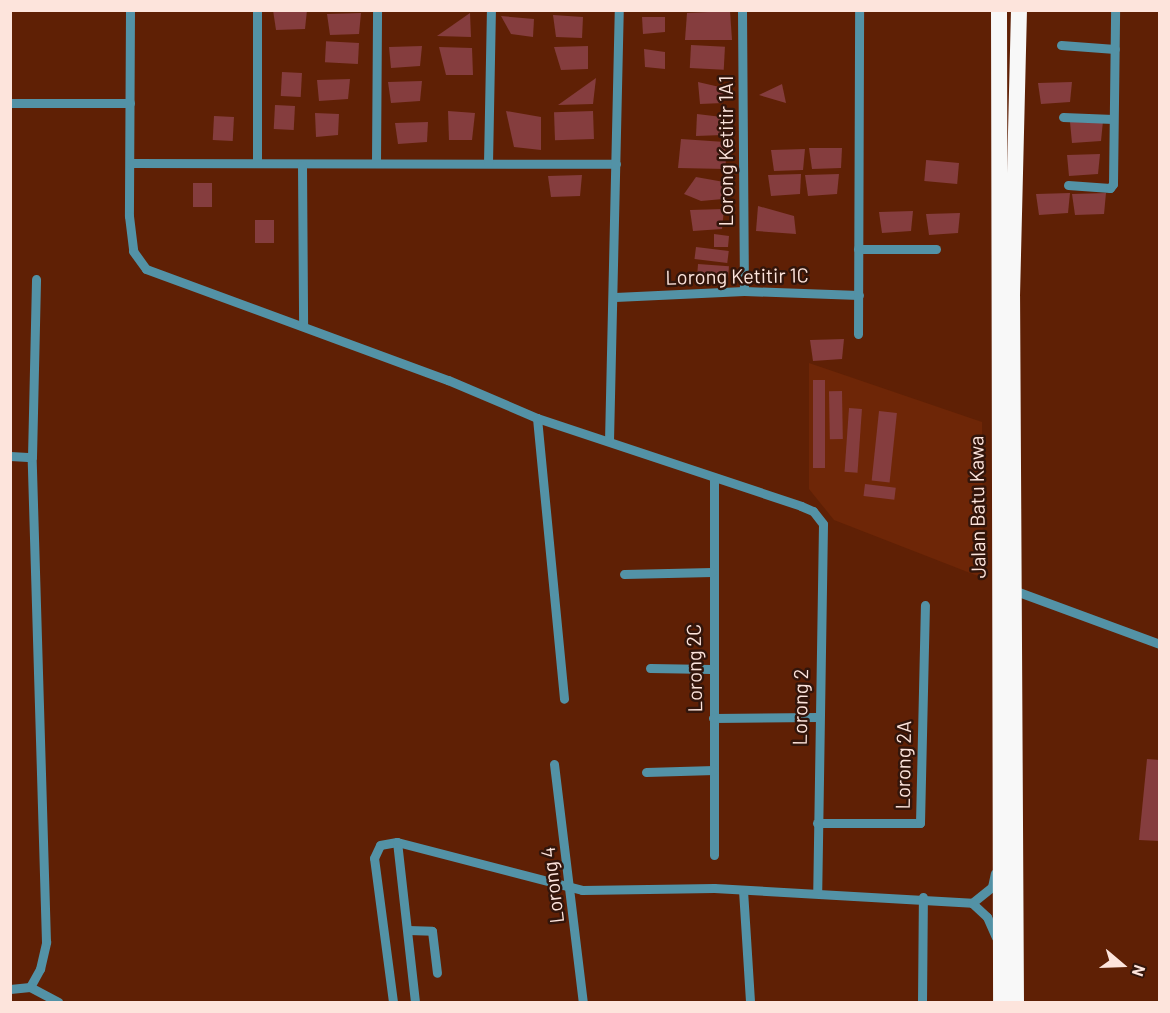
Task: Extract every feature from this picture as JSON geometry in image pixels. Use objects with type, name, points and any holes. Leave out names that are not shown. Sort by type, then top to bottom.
[{"type":"highway","name":"Jalan Batu Kawa","points":[[999,10],[998,942],[1001,1002]]},
{"type":"highway","name":"Jalan Batu Kawa","points":[[1016,1002],[1012,296],[1019,10]]},
{"type":"street","points":[[130,10],[129,216],[133,251],[146,269],[303,326],[537,418],[609,441],[714,480]]},
{"type":"street","points":[[257,10],[257,161]]},
{"type":"street","points":[[376,162],[377,10]]},
{"type":"street","points":[[488,163],[491,10]]},
{"type":"street","points":[[609,441],[615,297],[619,10]]},
{"type":"street","name":"Lorong Ketitir 1A1","points":[[742,10],[744,291]]},
{"type":"street","points":[[858,334],[859,10]]},
{"type":"street","points":[[1068,185],[1110,188],[1115,10]]},
{"type":"street","points":[[1061,45],[1114,49]]},
{"type":"street","points":[[10,103],[130,103]]},
{"type":"street","points":[[1063,117],[1113,119]]},
{"type":"street","points":[[131,163],[257,161],[302,165],[376,162],[616,164]]},
{"type":"street","points":[[302,165],[303,326]]},
{"type":"street","points":[[858,249],[936,249]]},
{"type":"street","points":[[30,987],[40,969],[46,942],[32,456],[36,279]]},
{"type":"street","name":"Lorong Ketitir 1C","points":[[615,297],[744,291],[859,295]]},
{"type":"street","points":[[537,418],[564,699]]},
{"type":"street","points":[[10,456],[32,456]]},
{"type":"street","name":"Lorong 2","points":[[714,480],[801,506],[813,511],[823,524],[817,717],[817,891]]},
{"type":"street","name":"Lorong 2C","points":[[714,480],[711,669],[714,855]]},
{"type":"street","points":[[624,574],[712,572]]},
{"type":"street","points":[[1013,590],[1160,645]]},
{"type":"street","name":"Lorong 2A","points":[[817,823],[920,823],[925,604]]},
{"type":"street","points":[[650,668],[711,669]]},
{"type":"street","points":[[713,718],[817,717]]},
{"type":"street","name":"Lorong 4","points":[[554,764],[571,887],[583,1002]]},
{"type":"street","points":[[646,772],[714,770]]},
{"type":"street","points":[[397,842],[415,1002]]},
{"type":"street","points":[[393,1002],[374,858],[380,845],[397,842],[571,887],[817,891],[923,897],[972,903],[992,924],[998,942]]},
{"type":"street","points":[[972,903],[992,887],[999,856]]},
{"type":"street","points":[[743,890],[750,1002]]},
{"type":"street","points":[[922,1002],[923,897]]},
{"type":"street","points":[[408,930],[432,931],[437,973]]},
{"type":"street","points":[[10,988],[30,987],[58,1002]]},
{"type":"shaded area","points":[[809,363],[982,422],[983,578],[834,520],[809,489]]},
{"type":"building","points":[[273,10],[307,10],[305,29],[276,30]]},
{"type":"building","points":[[730,11],[732,40],[685,40],[687,13]]},
{"type":"building","points":[[361,13],[359,34],[330,35],[327,14]]},
{"type":"building","points":[[470,13],[471,37],[437,36]]},
{"type":"building","points":[[553,15],[583,17],[582,38],[556,37]]},
{"type":"building","points":[[501,16],[534,19],[533,37],[511,34]]},
{"type":"building","points":[[642,17],[665,17],[665,32],[643,34]]},
{"type":"building","points":[[326,41],[359,43],[358,64],[325,62]]},
{"type":"building","points":[[691,45],[725,47],[724,70],[690,68]]},
{"type":"building","points":[[422,46],[420,66],[391,68],[389,47]]},
{"type":"building","points":[[588,46],[588,69],[561,70],[554,47]]},
{"type":"building","points":[[439,47],[472,48],[473,75],[446,75]]},
{"type":"building","points":[[644,49],[665,52],[665,69],[645,67]]},
{"type":"building","points":[[282,72],[302,73],[301,97],[281,96]]},
{"type":"building","points":[[596,78],[593,104],[558,105]]},
{"type":"building","points":[[350,79],[348,99],[319,101],[317,80]]},
{"type":"building","points":[[422,81],[420,101],[391,103],[388,82]]},
{"type":"building","points":[[698,82],[724,88],[723,103],[700,104]]},
{"type":"building","points":[[1072,82],[1070,102],[1041,104],[1038,83]]},
{"type":"building","points":[[782,84],[786,103],[759,95]]},
{"type":"building","points":[[275,105],[295,106],[294,130],[274,129]]},
{"type":"building","points":[[448,111],[475,113],[472,140],[449,140]]},
{"type":"building","points":[[506,111],[541,117],[541,150],[514,147]]},
{"type":"building","points":[[593,111],[594,139],[555,140],[554,112]]},
{"type":"building","points":[[315,113],[339,114],[338,135],[316,137]]},
{"type":"building","points":[[697,114],[722,117],[723,135],[696,136]]},
{"type":"building","points":[[214,116],[234,117],[233,141],[213,140]]},
{"type":"building","points":[[1103,121],[1101,141],[1072,143],[1070,122]]},
{"type":"building","points":[[428,122],[427,142],[398,144],[395,123]]},
{"type":"building","points":[[681,139],[725,142],[726,169],[678,168]]},
{"type":"building","points":[[809,148],[842,148],[841,168],[812,169]]},
{"type":"building","points":[[805,149],[803,170],[774,171],[771,150]]},
{"type":"building","points":[[1100,154],[1098,174],[1069,176],[1067,155]]},
{"type":"building","points":[[926,160],[959,163],[957,184],[924,181]]},
{"type":"building","points":[[801,174],[800,194],[771,196],[768,175]]},
{"type":"building","points":[[839,174],[837,194],[808,196],[805,175]]},
{"type":"building","points":[[582,175],[580,196],[551,197],[548,176]]},
{"type":"building","points":[[696,177],[724,182],[723,199],[701,201],[684,194]]},
{"type":"building","points":[[193,183],[212,183],[212,207],[193,207]]},
{"type":"building","points":[[1070,193],[1068,213],[1039,215],[1036,194]]},
{"type":"building","points":[[1106,193],[1104,214],[1075,215],[1072,194]]},
{"type":"building","points":[[758,206],[794,216],[796,234],[756,231]]},
{"type":"building","points":[[724,209],[722,229],[693,231],[690,210]]},
{"type":"building","points":[[913,211],[911,231],[882,233],[879,212]]},
{"type":"building","points":[[960,213],[958,233],[929,235],[926,214]]},
{"type":"building","points":[[255,220],[274,220],[274,243],[255,243]]},
{"type":"building","points":[[714,234],[729,236],[728,247],[714,247]]},
{"type":"building","points":[[696,247],[729,251],[727,263],[695,259]]},
{"type":"building","points":[[698,264],[729,266],[728,278],[697,276]]},
{"type":"building","points":[[844,339],[842,359],[813,361],[810,340]]},
{"type":"building","points":[[813,380],[825,380],[825,468],[813,468]]},
{"type":"building","points":[[829,391],[842,391],[843,439],[830,439]]},
{"type":"building","points":[[849,408],[862,409],[858,473],[845,472]]},
{"type":"building","points":[[879,411],[897,413],[890,482],[872,481]]},
{"type":"building","points":[[865,484],[896,488],[894,500],[864,496]]},
{"type":"building","points":[[1147,759],[1160,760],[1160,841],[1139,840]]}]
